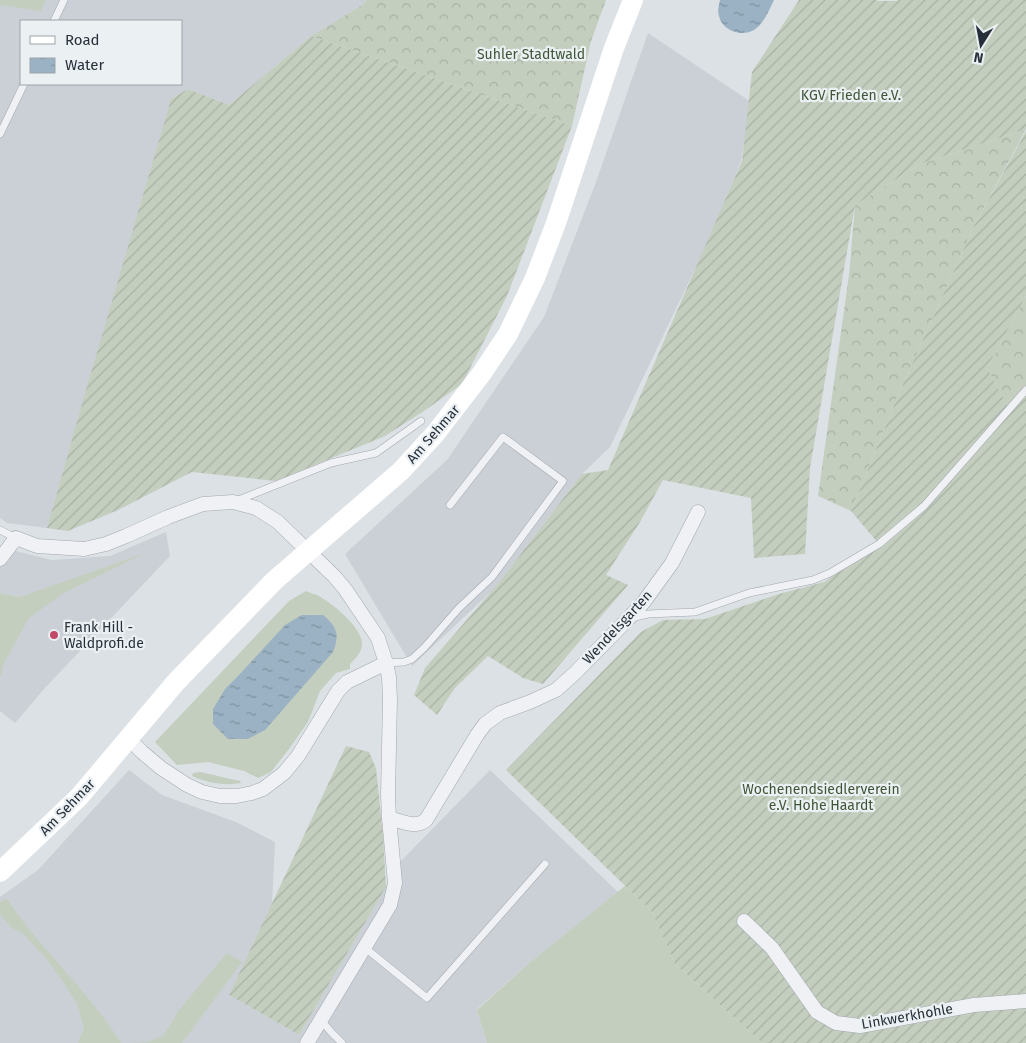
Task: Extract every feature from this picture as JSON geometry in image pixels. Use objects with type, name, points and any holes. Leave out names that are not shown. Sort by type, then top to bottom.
[{"type":"main road","name":"Am Sehmar","points":[[0,872],[79,797],[176,682],[275,580],[401,471],[465,397],[501,345],[527,296],[542,260],[614,48],[634,0]]},
{"type":"street","points":[[0,559],[16,538],[37,546],[84,549],[106,544],[203,504],[233,502],[256,508],[278,522],[334,576],[358,607],[378,638],[389,677],[388,818],[395,883],[390,905],[307,1043]]},
{"type":"street","name":"Wendelsgarten","points":[[388,818],[415,825],[424,823],[485,724],[500,713],[556,690],[575,673],[643,603],[672,563],[698,512]]},
{"type":"street","points":[[128,738],[161,768],[187,785],[202,792],[220,796],[252,794],[263,789],[284,773],[298,756],[338,691],[348,682],[386,663]]},
{"type":"street","name":"Linkwerkhohle","points":[[744,921],[772,948],[817,1012],[836,1023],[860,1026],[974,1005],[1026,1001]]},
{"type":"lane","points":[[54,20],[64,0]]},
{"type":"lane","points":[[0,134],[24,85]]},
{"type":"lane","points":[[628,619],[648,614],[695,612],[749,594],[813,580],[830,573],[879,544],[924,506],[1026,390]]},
{"type":"lane","points":[[233,502],[331,463],[376,452],[422,421]]},
{"type":"lane","points":[[386,663],[404,662],[412,659],[424,648],[459,608],[492,577],[563,481],[503,437],[450,505]]},
{"type":"lane","points":[[0,530],[16,538]]},
{"type":"lane","points":[[364,948],[427,998],[545,864]]},
{"type":"lane","points":[[321,1020],[342,1043]]},
{"type":"shaded area","points":[[0,0],[366,0],[364,4],[311,36],[229,105],[188,89],[171,99],[47,528],[7,523],[0,518]]},
{"type":"shaded area","points":[[648,33],[751,102],[741,161],[715,227],[610,447],[582,474],[494,589],[412,666],[345,554],[447,460],[544,317],[596,182]]},
{"type":"shaded area","points":[[166,532],[170,556],[44,689],[15,723],[0,711],[0,662],[20,597],[0,593],[0,547],[52,560],[110,556]]},
{"type":"shaded area","points":[[129,770],[162,795],[236,822],[275,842],[272,904],[229,995],[299,1035],[401,861],[490,770],[618,892],[529,963],[477,1009],[487,1043],[0,1043],[0,897],[38,870]]},
{"type":"green space","points":[[0,0],[46,0],[41,11],[0,5]]},
{"type":"green space","name":"Suhler Stadtwald","points":[[366,0],[606,0],[591,41],[572,126],[311,36],[364,4]]},
{"type":"green space","name":"KGV Frieden e.V.","points":[[799,0],[1026,0],[1026,129],[920,164],[855,205],[810,468],[805,554],[754,558],[751,498],[663,480],[640,522],[606,575],[628,585],[543,684],[523,678],[488,656],[455,688],[437,715],[414,695],[425,668],[497,585],[582,474],[608,470],[742,161],[752,72]]},
{"type":"green space","points":[[311,36],[572,126],[507,296],[462,384],[385,436],[276,481],[192,472],[118,510],[68,531],[47,528],[171,99],[188,89],[229,105]]},
{"type":"green space","points":[[1026,129],[974,226],[899,393],[851,511],[818,496],[849,275],[855,205],[920,164]]},
{"type":"green space","name":"Wochenendsiedlerverein e.V. Hohe Haardt","points":[[1026,131],[1026,296],[987,368],[1009,409],[1026,390],[1026,1043],[762,1043],[675,964],[652,912],[506,770],[641,632],[663,620],[705,619],[779,594],[824,582],[879,544],[851,511],[899,393],[974,226]]},
{"type":"green space","points":[[1026,296],[1026,390],[1009,410],[987,368]]},
{"type":"green space","points":[[145,553],[62,594],[29,618],[4,663],[0,678],[0,593],[20,597]]},
{"type":"green space","points":[[306,591],[330,603],[352,623],[361,638],[361,650],[350,664],[350,669],[336,673],[320,691],[308,722],[271,772],[258,778],[244,771],[208,762],[177,765],[155,742],[289,601]]},
{"type":"green space","points":[[346,746],[369,752],[376,768],[386,887],[299,1035],[229,995]]},
{"type":"green space","points":[[200,772],[240,781],[241,783],[216,783],[192,776],[193,773]]},
{"type":"green space","points":[[625,886],[652,912],[675,964],[762,1043],[487,1043],[477,1010],[529,963]]},
{"type":"green space","points":[[7,899],[32,933],[101,1014],[121,1043],[78,1043],[84,1028],[78,1006],[45,957],[22,933],[12,928],[0,915],[0,902]]},
{"type":"green space","points":[[227,953],[242,962],[182,1043],[128,1043],[148,1042],[164,1035],[179,1010]]},
{"type":"water","points":[[720,0],[774,0],[761,24],[749,32],[738,33],[728,29],[721,21],[718,12]]},
{"type":"water","points":[[302,615],[323,615],[331,623],[337,636],[333,652],[265,730],[248,739],[228,739],[213,724],[213,709],[225,689],[285,625]]},
{"type":"place","name":"Frank Hill - Waldprofi.de","points":[[54,635]]}]
